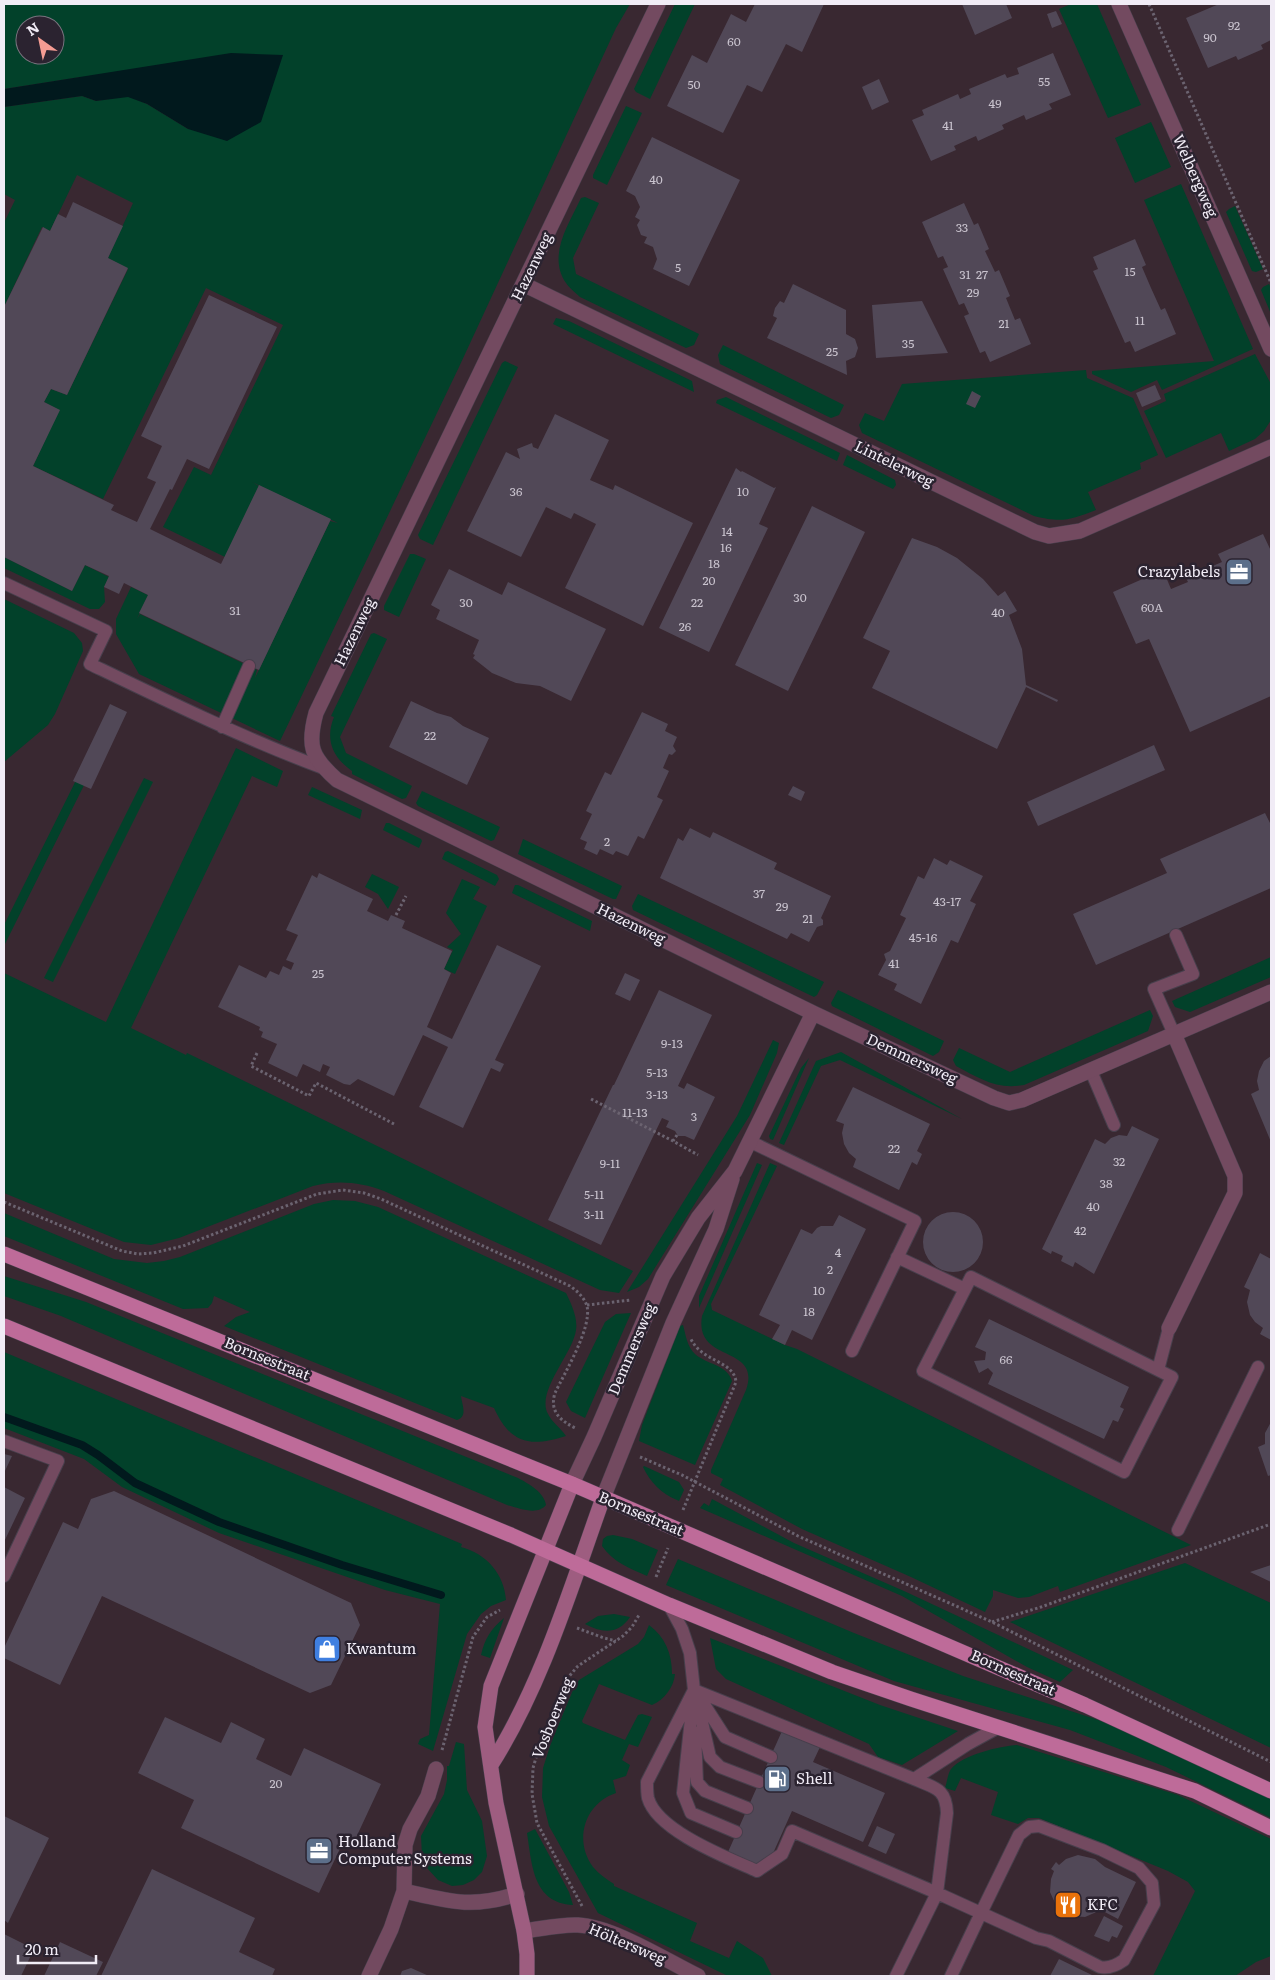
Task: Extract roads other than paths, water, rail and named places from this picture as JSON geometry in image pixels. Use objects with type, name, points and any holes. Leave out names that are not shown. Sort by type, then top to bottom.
[{"type":"main road","name":"Bornsestraat","points":[[4,1254],[676,1528],[1085,1704],[1271,1791]]},
{"type":"main road","points":[[4,1326],[546,1550],[669,1605],[832,1672],[1195,1791],[1271,1828]]},
{"type":"street","name":"Hazenweg","points":[[658,4],[316,713],[310,732],[314,753],[323,768],[337,780],[812,1013]]},
{"type":"street","name":"Welbergweg","points":[[1119,4],[1271,349]]},
{"type":"street","name":"Lintelerweg","points":[[523,284],[1035,532],[1049,536],[1080,530],[1271,447]]},
{"type":"street","name":"Demmersweg","points":[[572,1484],[663,1276],[698,1218],[735,1171],[751,1142],[812,1013],[994,1098],[1009,1102],[1022,1100],[1271,992]]},
{"type":"street","points":[[1169,1328],[1234,1193],[1235,1176],[1174,1034]]},
{"type":"street","name":"Demmersweg","points":[[603,1498],[673,1323],[716,1229],[735,1171]]},
{"type":"street","points":[[526,1976],[527,1954],[524,1931],[496,1803],[485,1727],[491,1686],[572,1484]]},
{"type":"street","name":"Vosboerweg","points":[[491,1765],[509,1737],[524,1705],[603,1498]]},
{"type":"street","points":[[369,1976],[391,1929],[404,1891],[405,1845],[410,1828],[428,1796],[436,1769]]},
{"type":"street","points":[[404,1891],[443,1900],[471,1903],[494,1901],[517,1894]]},
{"type":"street","name":"Höltersweg","points":[[524,1931],[575,1925],[596,1927],[698,1976]]},
{"type":"lane","points":[[4,582],[106,631],[90,664],[222,727],[323,768]]},
{"type":"lane","points":[[222,727],[249,666]]},
{"type":"lane","points":[[1174,1034],[1154,989],[1193,974],[1176,935]]},
{"type":"lane","points":[[1091,1071],[1114,1125]]},
{"type":"lane","points":[[751,1142],[915,1220],[852,1351]]},
{"type":"lane","points":[[897,1257],[965,1289]]},
{"type":"lane","points":[[971,1277],[1158,1370],[1172,1377],[1124,1472],[923,1371],[971,1277]]},
{"type":"lane","points":[[1158,1370],[1169,1328]]},
{"type":"lane","points":[[1178,1530],[1258,1368]]},
{"type":"lane","points":[[4,1442],[58,1461],[4,1576]]},
{"type":"lane","points":[[669,1605],[682,1629],[690,1653],[694,1690],[697,1782],[705,1791],[747,1808]]},
{"type":"lane","points":[[694,1690],[724,1737],[771,1757]]},
{"type":"lane","points":[[694,1690],[914,1779],[939,1790],[947,1800],[937,1893],[896,1976]]},
{"type":"lane","points":[[694,1690],[710,1757],[720,1767],[760,1782]]},
{"type":"lane","points":[[694,1690],[683,1793],[691,1813],[736,1832]]},
{"type":"lane","points":[[694,1690],[647,1782],[648,1798],[655,1813],[667,1825],[707,1848],[757,1871],[782,1854],[792,1831],[937,1893],[981,1913],[1036,1938],[1049,1941],[1106,1968],[1117,1965],[1124,1960],[1154,1904],[1152,1883],[1139,1868],[1102,1850],[1039,1826],[1029,1828],[1019,1835],[981,1913],[951,1976]]},
{"type":"lane","points":[[914,1779],[968,1744],[999,1728]]},
{"type":"waterway","points":[[4,1417],[82,1445],[135,1483],[219,1522],[342,1565],[441,1595]]},
{"type":"place","name":"Crazylabels","points":[[1239,572]]},
{"type":"place","name":"Kwantum","points":[[327,1649]]},
{"type":"place","name":"Shell","points":[[777,1779]]},
{"type":"place","name":"Holland Computer Systems","points":[[319,1851]]},
{"type":"place","name":"KFC","points":[[1068,1905]]}]
